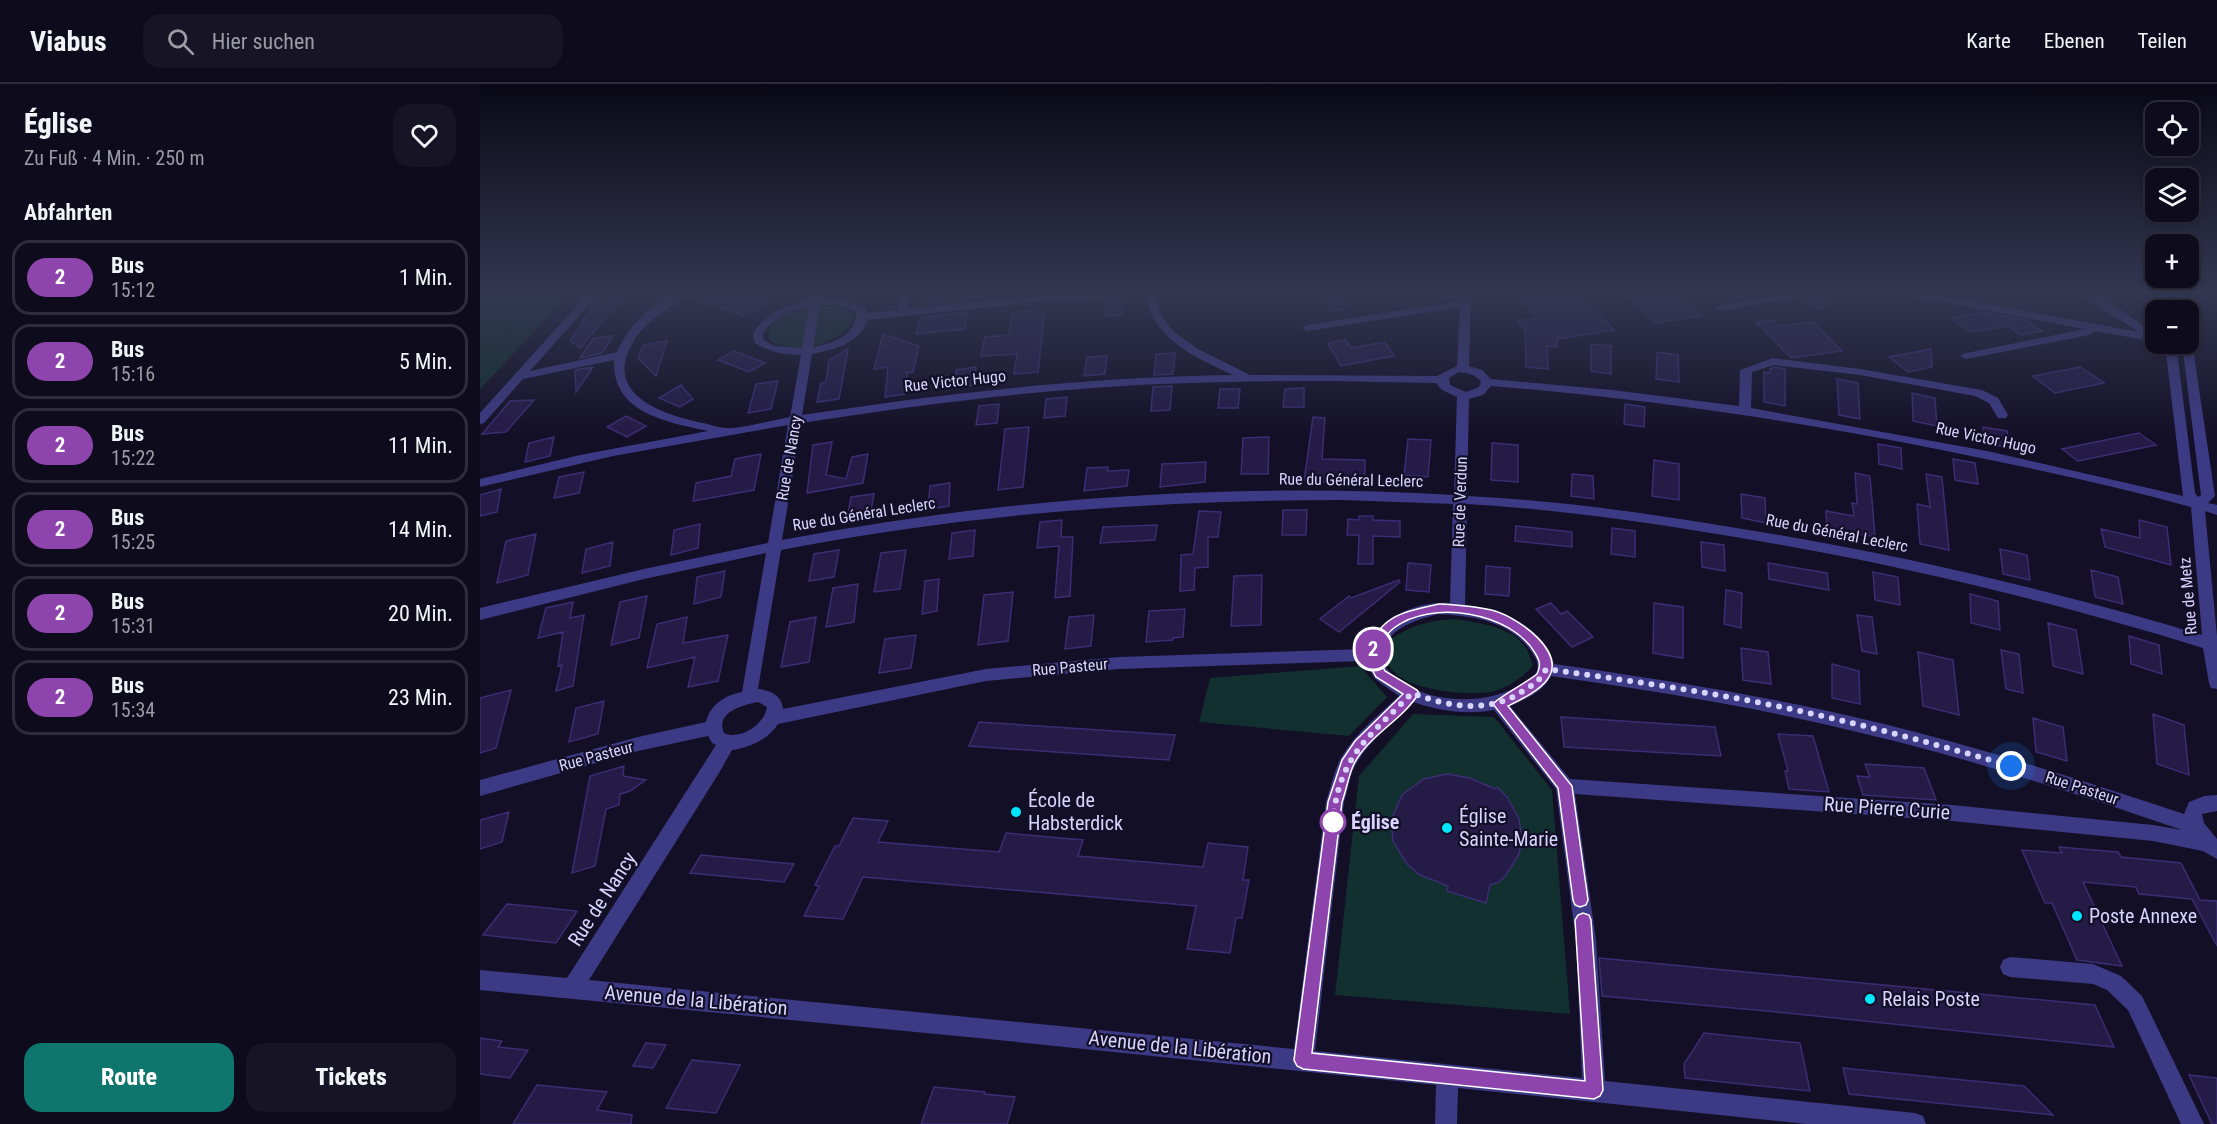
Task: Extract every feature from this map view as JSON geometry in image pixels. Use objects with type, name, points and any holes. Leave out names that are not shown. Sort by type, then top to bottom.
[{"type":"street","points":[[480,420],[552,340]]},
{"type":"street","points":[[629,340],[620,355],[620,378],[625,390],[646,409],[684,422],[727,431]]},
{"type":"street","points":[[759,340],[765,347],[790,353],[806,352],[845,340]]},
{"type":"street","name":"Rue de Nancy","points":[[749,696],[808,340]]},
{"type":"street","points":[[1179,340],[1210,359],[1248,378]]},
{"type":"street","points":[[1463,369],[1464,340]]},
{"type":"street","points":[[1966,356],[2050,340]]},
{"type":"street","name":"Rue de Metz","points":[[2172,354],[2188,494],[2198,505],[2217,683]]},
{"type":"street","name":"Rue de Metz","points":[[2187,354],[2193,381],[2208,496],[2198,505]]},
{"type":"street","points":[[518,377],[620,355]]},
{"type":"street","name":"Rue Victor Hugo","points":[[1745,411],[1746,370],[1773,361],[1860,372],[1978,393],[1994,401],[2002,415]]},
{"type":"street","points":[[1463,369],[1482,375],[1487,382],[1483,390],[1463,395],[1447,390],[1442,380],[1446,373],[1463,369]]},
{"type":"street","points":[[2175,377],[2193,381]]},
{"type":"street","name":"Rue Victor Hugo","points":[[480,483],[583,459],[727,431],[918,401],[997,392],[1143,381],[1248,378],[1442,380]]},
{"type":"street","name":"Rue Victor Hugo","points":[[1487,382],[1577,389],[1745,411],[1928,442],[2039,466],[2217,510]]},
{"type":"street","name":"Rue de Verdun","points":[[1457,609],[1463,395]]},
{"type":"street","points":[[2182,436],[2201,440]]},
{"type":"street","name":"Rue du Général Leclerc","points":[[480,614],[635,576],[774,547],[925,522],[1144,500],[1297,496],[1460,500],[1541,505],[1792,541],[1973,579],[2214,645]]},
{"type":"street","points":[[1439,608],[1457,609],[1493,615],[1523,631],[1534,641],[1546,660],[1546,669],[1542,678],[1499,704],[1475,706],[1450,704],[1412,693],[1380,674],[1370,655],[1378,637],[1390,624],[1411,615],[1439,608]]},
{"type":"street","name":"Rue Pasteur","points":[[773,718],[986,675],[1152,661],[1370,655]]},
{"type":"street","name":"Rue Pasteur","points":[[1546,669],[1718,695],[1930,742],[2072,784],[2194,826]]},
{"type":"street","points":[[1303,1060],[1335,802],[1347,764],[1360,745],[1412,693]]},
{"type":"street","points":[[749,696],[766,696],[771,700],[775,705],[773,718],[769,725],[745,740],[727,742],[714,735],[712,728],[720,712],[738,699],[749,696]]},
{"type":"street","points":[[1499,704],[1565,786],[1586,940],[1594,1090]]},
{"type":"street","name":"Rue Pasteur","points":[[480,788],[638,744],[712,728]]},
{"type":"street","name":"Rue de Nancy","points":[[572,988],[713,768],[727,742]]},
{"type":"street","name":"Rue Pierre Curie","points":[[1565,786],[1952,813],[2142,832],[2212,847]]},
{"type":"street","points":[[2212,847],[2194,826],[2192,817],[2199,805],[2217,803]]},
{"type":"street","points":[[2010,967],[2093,974],[2114,983],[2135,1003],[2193,1124]]},
{"type":"street","name":"Avenue de la Libération","points":[[480,980],[1303,1060],[1915,1124]]},
{"type":"street","points":[[1446,1124],[1447,1076]]},
{"type":"green space","points":[[480,340],[526,340],[480,389]]},
{"type":"green space","points":[[770,340],[830,340],[805,348],[785,347]]},
{"type":"green space","points":[[1456,619],[1504,630],[1526,648],[1533,666],[1508,686],[1496,691],[1479,693],[1452,692],[1423,687],[1399,676],[1391,669],[1385,657],[1389,640],[1421,624]]},
{"type":"green space","points":[[1360,666],[1387,697],[1349,736],[1199,722],[1210,678]]},
{"type":"green space","points":[[1413,714],[1494,717],[1552,790],[1570,1014],[1335,995],[1359,776]]},
{"type":"building","points":[[570,340],[587,340],[580,348]]},
{"type":"building","points":[[593,340],[611,340],[602,353],[580,358]]},
{"type":"building","points":[[882,340],[900,340],[919,346],[913,372],[907,373],[905,394],[885,397],[888,367],[874,369]]},
{"type":"building","points":[[984,340],[1042,340],[1038,372],[1014,374],[1017,354],[981,356]]},
{"type":"building","points":[[1346,340],[1351,348],[1385,342],[1394,356],[1341,366],[1328,343]]},
{"type":"building","points":[[1525,340],[1557,340],[1557,347],[1547,346],[1548,369],[1526,367]]},
{"type":"building","points":[[1773,340],[1831,340],[1842,351],[1791,358]]},
{"type":"building","points":[[667,341],[656,376],[638,358],[643,345]]},
{"type":"building","points":[[1591,344],[1611,346],[1611,374],[1591,371]]},
{"type":"building","points":[[848,349],[839,399],[817,402],[821,383],[826,382],[829,360]]},
{"type":"building","points":[[1931,349],[1932,367],[1908,372],[1889,357]]},
{"type":"building","points":[[734,351],[765,363],[749,372],[718,360]]},
{"type":"building","points":[[1657,352],[1678,355],[1679,382],[1656,379]]},
{"type":"building","points":[[1175,353],[1173,374],[1154,375],[1156,354]]},
{"type":"building","points":[[1107,356],[1105,374],[1084,376],[1087,357]]},
{"type":"building","points":[[593,367],[576,392],[575,370]]},
{"type":"building","points":[[976,367],[974,385],[954,387],[956,370]]},
{"type":"building","points":[[1774,367],[1785,369],[1785,406],[1764,402],[1764,372],[1770,373],[1770,369]]},
{"type":"building","points":[[2080,367],[2104,383],[2055,393],[2033,376]]},
{"type":"building","points":[[1837,379],[1858,383],[1860,419],[1839,415]]},
{"type":"building","points":[[778,381],[771,409],[748,413],[756,384]]},
{"type":"building","points":[[681,385],[693,399],[680,407],[659,398]]},
{"type":"building","points":[[1172,386],[1170,410],[1151,411],[1153,387]]},
{"type":"building","points":[[1304,388],[1304,407],[1283,407],[1285,389]]},
{"type":"building","points":[[1220,389],[1240,389],[1238,408],[1218,408]]},
{"type":"building","points":[[1912,393],[1935,398],[1937,426],[1913,421]]},
{"type":"building","points":[[1067,397],[1065,416],[1044,418],[1046,399]]},
{"type":"building","points":[[534,400],[506,432],[482,434],[510,401]]},
{"type":"building","points":[[999,404],[997,423],[976,425],[979,406]]},
{"type":"building","points":[[1625,404],[1645,407],[1644,427],[1624,424]]},
{"type":"building","points":[[626,416],[646,426],[627,437],[607,427]]},
{"type":"building","points":[[1313,417],[1325,418],[1322,459],[1365,460],[1365,483],[1304,481]]},
{"type":"building","points":[[1029,427],[1023,487],[998,490],[1005,429]]},
{"type":"building","points":[[1983,427],[2007,431],[2010,448],[1985,443]]},
{"type":"building","points":[[2139,433],[2156,445],[2078,461],[2062,449]]},
{"type":"building","points":[[554,437],[550,456],[525,462],[529,443]]},
{"type":"building","points":[[1269,437],[1268,474],[1241,474],[1243,438]]},
{"type":"building","points":[[1408,439],[1431,440],[1428,477],[1404,475]]},
{"type":"building","points":[[832,442],[826,475],[846,479],[852,457],[868,454],[863,483],[807,493],[813,445]]},
{"type":"building","points":[[1492,443],[1518,445],[1518,482],[1491,480]]},
{"type":"building","points":[[1878,444],[1901,448],[1902,469],[1879,464]]},
{"type":"building","points":[[761,454],[754,490],[693,501],[696,483],[731,476],[735,459]]},
{"type":"building","points":[[1953,459],[1975,463],[1978,484],[1955,480]]},
{"type":"building","points":[[1654,460],[1679,464],[1679,500],[1652,496]]},
{"type":"building","points":[[1206,462],[1205,482],[1160,487],[1162,464]]},
{"type":"building","points":[[1108,467],[1107,471],[1129,470],[1127,486],[1084,491],[1087,468]]},
{"type":"building","points":[[584,472],[579,493],[554,498],[559,477]]},
{"type":"building","points":[[1855,473],[1870,476],[1875,537],[1851,532],[1852,539],[1827,535],[1826,511],[1854,516],[1852,503],[1857,504]]},
{"type":"building","points":[[1572,474],[1593,476],[1594,499],[1571,496]]},
{"type":"building","points":[[1926,474],[1942,477],[1949,550],[1920,544],[1917,504],[1930,507]]},
{"type":"building","points":[[950,483],[949,506],[928,509],[930,486]]},
{"type":"building","points":[[501,489],[497,512],[480,516],[480,495]]},
{"type":"building","points":[[874,494],[870,517],[847,520],[851,497]]},
{"type":"building","points":[[1741,494],[1765,498],[1766,523],[1742,518]]},
{"type":"building","points":[[1283,510],[1307,510],[1306,535],[1282,535]]},
{"type":"building","points":[[1199,511],[1221,512],[1218,537],[1208,537],[1208,567],[1195,568],[1194,590],[1180,591],[1181,555],[1193,554]]},
{"type":"building","points":[[1359,516],[1373,516],[1373,520],[1400,521],[1400,537],[1373,536],[1373,564],[1358,564],[1359,535],[1347,535],[1348,519],[1359,520]]},
{"type":"building","points":[[1062,520],[1061,537],[1073,537],[1070,596],[1055,598],[1059,546],[1037,548],[1040,522]]},
{"type":"building","points":[[2139,520],[2167,527],[2171,565],[2105,547],[2101,529],[2140,538]]},
{"type":"building","points":[[700,524],[698,548],[671,555],[674,530]]},
{"type":"building","points":[[1157,525],[1155,540],[1100,543],[1103,527]]},
{"type":"building","points":[[1516,526],[1572,532],[1572,547],[1515,541]]},
{"type":"building","points":[[1612,528],[1635,531],[1635,557],[1611,554]]},
{"type":"building","points":[[975,530],[973,556],[949,559],[952,533]]},
{"type":"building","points":[[536,534],[528,575],[497,583],[506,541]]},
{"type":"building","points":[[613,542],[610,566],[582,573],[586,549]]},
{"type":"building","points":[[1701,542],[1724,545],[1725,571],[1702,567]]},
{"type":"building","points":[[2000,549],[2027,555],[2030,580],[2003,574]]},
{"type":"building","points":[[839,550],[834,577],[809,581],[814,554]]},
{"type":"building","points":[[906,550],[900,589],[874,592],[881,553]]},
{"type":"building","points":[[1408,563],[1431,565],[1429,592],[1406,590]]},
{"type":"building","points":[[1768,563],[1827,573],[1829,590],[1769,579]]},
{"type":"building","points":[[1486,566],[1510,568],[1509,596],[1485,594]]},
{"type":"building","points":[[2091,570],[2118,577],[2123,604],[2095,597]]},
{"type":"building","points":[[725,571],[721,597],[694,604],[697,577]]},
{"type":"building","points":[[1873,572],[1898,577],[1900,605],[1875,600]]},
{"type":"building","points":[[1262,575],[1261,625],[1231,626],[1234,576]]},
{"type":"building","points":[[939,579],[937,611],[922,614],[925,581]]},
{"type":"building","points":[[1399,580],[1400,582],[1339,632],[1320,619],[1349,596],[1351,598]]},
{"type":"building","points":[[858,584],[854,622],[826,627],[833,588]]},
{"type":"building","points":[[1726,590],[1742,593],[1741,628],[1724,624]]},
{"type":"building","points":[[1013,592],[1008,641],[978,645],[984,595]]},
{"type":"building","points":[[1970,594],[1998,601],[2000,630],[1971,623]]},
{"type":"building","points":[[647,596],[639,638],[611,645],[620,602]]},
{"type":"building","points":[[573,602],[570,618],[584,615],[573,686],[556,691],[562,665],[558,666],[563,632],[538,638],[546,608]]},
{"type":"building","points":[[1551,603],[1561,614],[1567,611],[1593,637],[1572,647],[1536,609]]},
{"type":"building","points":[[1654,603],[1683,607],[1683,658],[1653,653]]},
{"type":"building","points":[[1185,609],[1183,637],[1146,642],[1149,611]]},
{"type":"building","points":[[1094,615],[1091,646],[1065,649],[1069,617]]},
{"type":"building","points":[[1857,615],[1872,617],[1877,654],[1862,651]]},
{"type":"building","points":[[687,617],[683,643],[728,635],[718,681],[688,687],[695,657],[647,668],[657,624]]},
{"type":"building","points":[[816,617],[809,662],[781,667],[790,622]]},
{"type":"building","points":[[2048,623],[2076,630],[2083,674],[2053,666]]},
{"type":"building","points":[[916,635],[911,668],[879,673],[885,639]]},
{"type":"building","points":[[2129,636],[2159,645],[2162,674],[2131,664]]},
{"type":"building","points":[[1741,648],[1768,652],[1771,684],[1743,680]]},
{"type":"building","points":[[2001,650],[2019,654],[2023,693],[2006,689]]},
{"type":"building","points":[[1918,652],[1953,660],[1959,715],[1923,706]]},
{"type":"building","points":[[1832,664],[1859,671],[1860,704],[1832,698]]},
{"type":"building","points":[[511,690],[496,748],[480,753],[480,698]]},
{"type":"building","points":[[604,701],[598,734],[569,742],[576,708]]},
{"type":"building","points":[[2153,714],[2184,725],[2189,775],[2157,764]]},
{"type":"building","points":[[1561,717],[1715,727],[1721,756],[1564,747]]},
{"type":"building","points":[[2033,718],[2063,727],[2067,761],[2036,752]]},
{"type":"building","points":[[979,722],[1175,735],[1169,760],[969,746]]},
{"type":"building","points":[[1778,734],[1813,736],[1829,792],[1789,789],[1785,771],[1788,771]]},
{"type":"building","points":[[1865,764],[1924,768],[1936,800],[1863,795],[1857,776],[1870,777]]},
{"type":"building","points":[[624,766],[623,776],[646,780],[630,791],[620,794],[619,805],[606,809],[595,866],[572,873],[590,776]]},
{"type":"building","name":"Église Sainte-Marie","points":[[1447,774],[1470,778],[1495,789],[1497,787],[1507,797],[1519,819],[1522,840],[1519,854],[1506,875],[1499,882],[1490,885],[1486,903],[1447,891],[1448,886],[1420,875],[1407,864],[1393,841],[1391,820],[1402,795],[1424,779]]},
{"type":"building","points":[[509,812],[502,842],[480,849],[480,820]]},
{"type":"building","points":[[853,818],[888,821],[878,842],[999,852],[1006,833],[1083,840],[1078,856],[1203,867],[1208,843],[1248,847],[1243,880],[1249,880],[1242,918],[1236,918],[1230,953],[1187,949],[1196,906],[863,877],[843,919],[804,916],[819,886],[815,885],[835,846],[839,846]]},
{"type":"building","points":[[2059,847],[2118,852],[2121,857],[2181,863],[2200,900],[2217,901],[2217,946],[2192,899],[2139,894],[2136,887],[2083,882],[2122,966],[2077,960],[2052,903],[2045,903],[2022,850],[2062,853]]},
{"type":"building","points":[[701,855],[794,864],[784,882],[690,873]]},
{"type":"building","points":[[507,904],[577,911],[556,943],[483,935]]},
{"type":"building","points":[[1599,958],[2095,1005],[2114,1047],[1602,996]]},
{"type":"building","points":[[1704,1033],[1800,1043],[1810,1091],[1685,1078],[1684,1064]]},
{"type":"building","points":[[480,1038],[502,1041],[498,1047],[528,1050],[510,1078],[480,1074]]},
{"type":"building","points":[[646,1043],[666,1045],[653,1068],[633,1066]]},
{"type":"building","points":[[692,1060],[740,1065],[716,1113],[666,1108]]},
{"type":"building","points":[[1843,1068],[2024,1086],[2053,1115],[1849,1094]]},
{"type":"building","points":[[2189,1075],[2217,1078],[2217,1124],[2212,1124]]},
{"type":"building","points":[[537,1085],[607,1092],[597,1110],[632,1115],[631,1124],[513,1124]]},
{"type":"building","points":[[934,1087],[1015,1097],[1007,1124],[921,1124]]},
{"type":"bus line","name":"2","points":[[1580,900],[1565,786],[1499,704],[1515,697],[1542,678],[1546,669],[1546,660],[1534,641],[1509,622],[1493,615],[1457,609],[1439,608],[1411,615],[1390,624],[1378,637],[1370,655],[1380,674],[1412,693],[1360,745],[1347,764],[1335,802],[1303,1060],[1594,1090],[1583,920]]},
{"type":"place","name":"École de Habsterdick","points":[[1016,812]]},
{"type":"place","name":"Église","points":[[1333,822]]},
{"type":"place","name":"Église Sainte-Marie","points":[[1447,828]]},
{"type":"place","name":"Poste Annexe","points":[[2077,916]]},
{"type":"place","name":"Relais Poste","points":[[1870,999]]},
{"type":"route","points":[[1333,822],[1335,802],[1347,764],[1360,745],[1412,693],[1450,704],[1475,706],[1499,704],[1535,684],[1542,678],[1546,669],[1718,695],[1768,705],[1930,742],[2011,766]]}]
